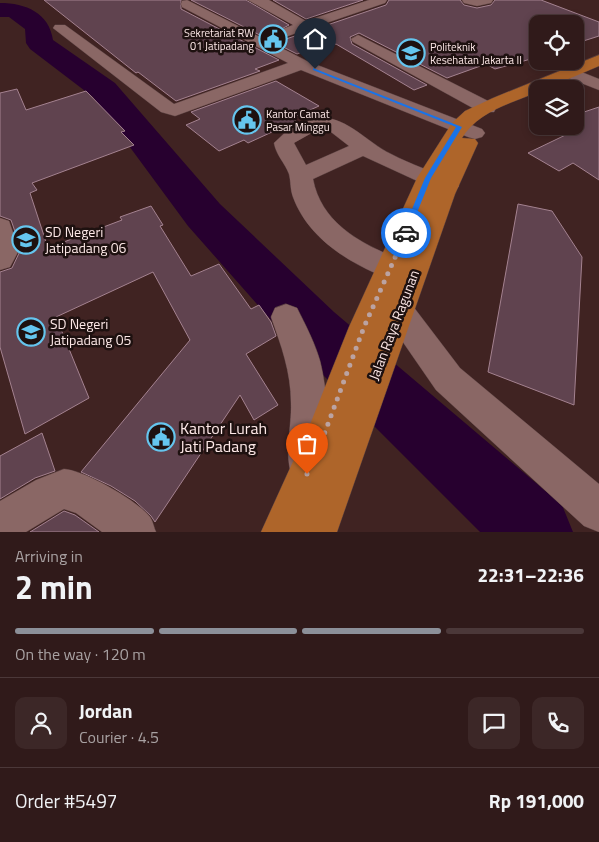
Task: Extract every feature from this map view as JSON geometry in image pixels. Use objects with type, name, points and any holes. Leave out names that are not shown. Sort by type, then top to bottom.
[{"type":"main road","name":"Jalan Raya Ragunan","points":[[316,532],[337,439],[383,317],[438,182],[463,150],[472,115],[488,108],[582,79],[599,60]]},
{"type":"main road","name":"Jalan Raya Ragunan","points":[[467,130],[529,102]]},
{"type":"main road","name":"Jalan Raya Ragunan","points":[[282,532],[307,474],[337,439]]},
{"type":"street","points":[[254,0],[263,2],[306,27]]},
{"type":"street","points":[[285,34],[377,0]]},
{"type":"street","points":[[468,0],[477,2],[487,0]]},
{"type":"street","points":[[187,4],[301,64],[467,130]]},
{"type":"street","points":[[60,28],[168,108],[175,110],[301,64]]},
{"type":"street","points":[[358,39],[488,108]]},
{"type":"street","points":[[402,272],[346,245],[318,220],[306,200],[301,176],[292,164],[284,143],[287,138],[304,128],[324,123],[333,125],[363,148],[438,182]]},
{"type":"street","points":[[301,176],[363,148]]},
{"type":"street","points":[[0,226],[6,250],[0,260]]},
{"type":"street","points":[[286,317],[303,360],[309,402],[307,474]]},
{"type":"street","points":[[383,317],[433,362],[448,379],[599,511]]},
{"type":"street","points":[[0,524],[55,492],[70,489],[81,493],[135,532]]},
{"type":"building","points":[[44,0],[181,0],[181,9],[279,60],[255,69],[260,71],[176,101],[138,72],[136,73]]},
{"type":"building","points":[[191,0],[246,0],[289,25],[276,32],[277,35],[286,39],[386,5],[389,0],[460,0],[464,5],[477,8],[491,5],[495,0],[541,0],[581,15],[529,15],[529,60],[495,69],[486,64],[447,78],[359,33],[350,37],[352,44],[427,85],[414,90],[336,44],[317,51],[312,48],[297,54]]},
{"type":"building","points":[[273,0],[363,0],[306,19]]},
{"type":"building","points":[[584,16],[599,22],[599,36],[584,41]]},
{"type":"building","name":"Kantor Camat Pasar Minggu","points":[[276,81],[319,106],[292,118],[296,121],[248,143],[244,140],[219,151],[186,125],[200,119],[191,112]]},
{"type":"building","points":[[17,89],[26,110],[86,91],[125,131],[121,132],[134,145],[32,183],[37,190],[30,193],[48,248],[122,220],[120,217],[151,206],[163,225],[160,226],[191,276],[219,264],[251,309],[259,305],[271,322],[276,336],[246,354],[278,405],[254,420],[240,395],[155,522],[135,501],[111,486],[81,472],[190,340],[153,272],[56,317],[89,398],[25,434],[0,347],[0,272],[12,268],[21,249],[11,220],[0,216],[0,93]]},
{"type":"building","points":[[599,107],[599,180],[573,163],[559,171],[528,153],[566,135],[584,135],[584,112]]},
{"type":"building","points":[[518,204],[552,211],[582,257],[574,405],[488,372]]},
{"type":"building","points":[[42,433],[55,471],[35,478],[0,499],[0,456]]},
{"type":"building","points":[[64,511],[75,515],[99,532],[30,532]]},
{"type":"waterway","points":[[0,10],[14,10],[38,26],[40,43],[104,90],[204,215],[314,329],[535,532]]},
{"type":"way so far","points":[[307,474],[325,432],[364,327],[406,233]]},
{"type":"place","name":"Sekretariat RW 01 Jatipadang","points":[[273,39]]},
{"type":"place","name":"Politeknik Kesehatan Jakarta II","points":[[411,53]]},
{"type":"place","name":"Kantor Camat Pasar Minggu","points":[[247,120]]},
{"type":"place","name":"SD Negeri Jatipadang 06","points":[[26,240]]},
{"type":"place","name":"SD Negeri Jatipadang 05","points":[[31,332]]},
{"type":"place","name":"Kantor Lurah Jati Padang","points":[[161,437]]},
{"type":"route","points":[[315,69],[459,127],[428,178],[406,233]]}]
